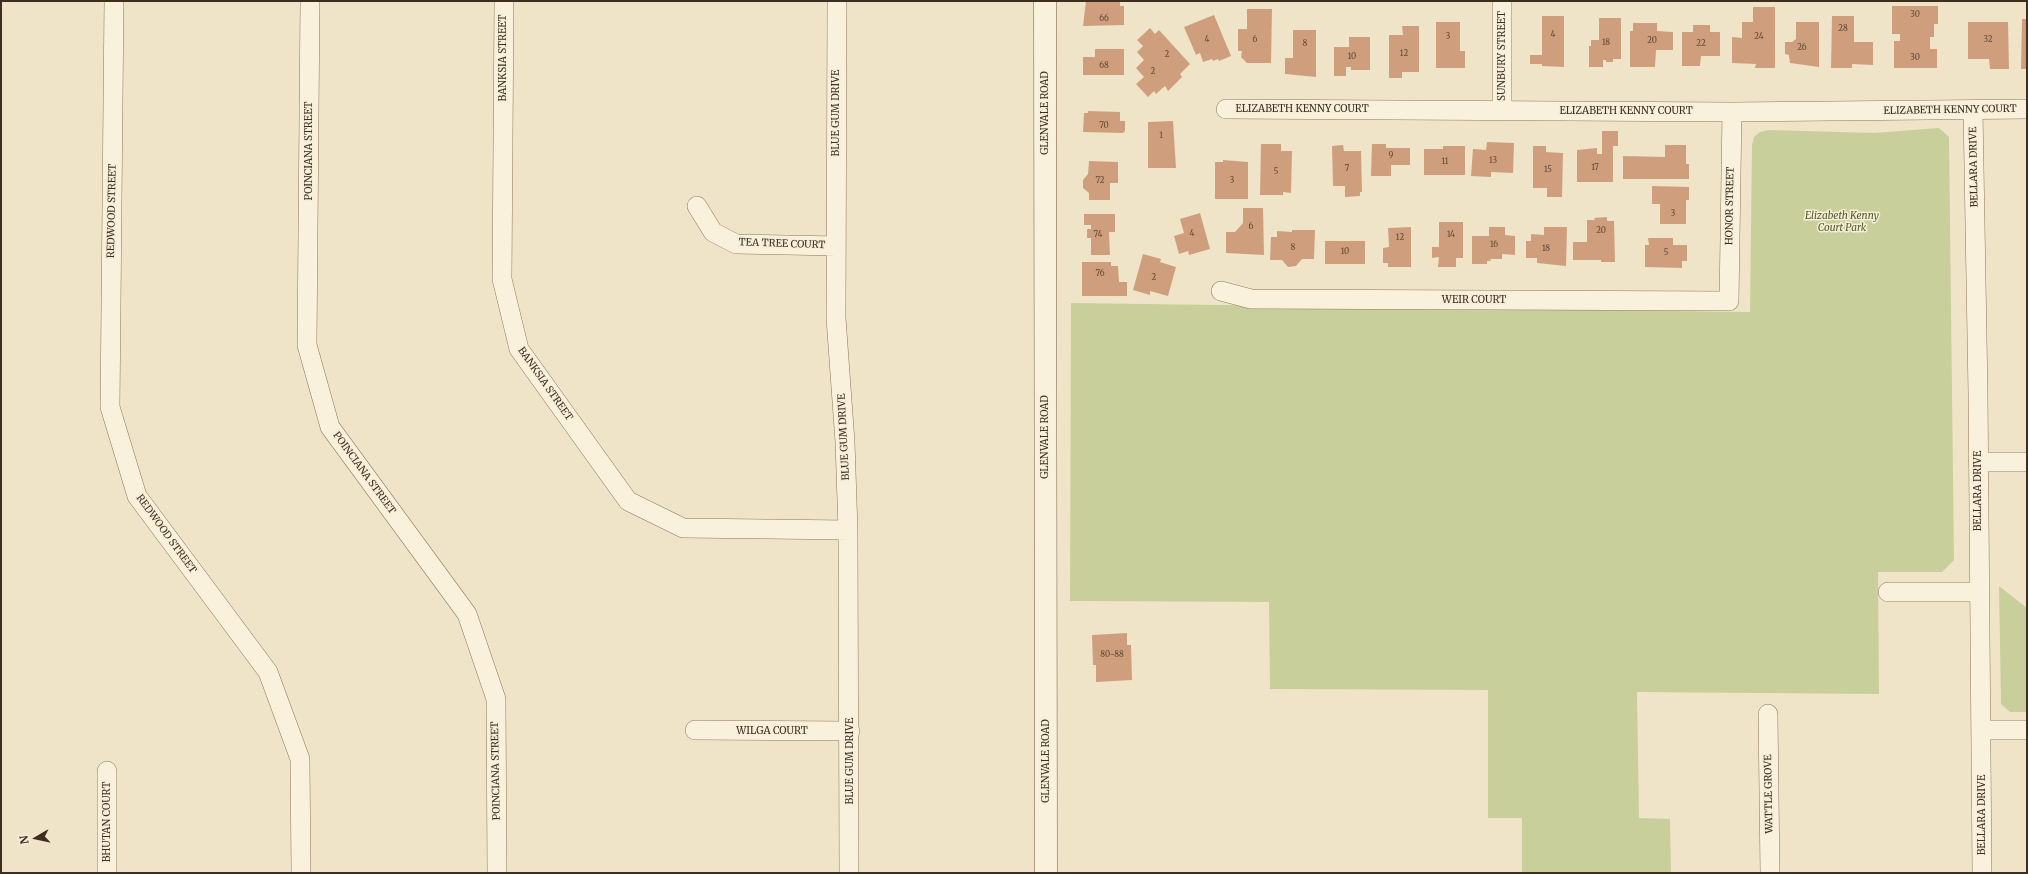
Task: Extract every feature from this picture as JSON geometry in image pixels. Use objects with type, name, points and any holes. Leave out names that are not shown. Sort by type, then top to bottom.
[{"type":"street","name":"REDWOOD STREET","points":[[114,1],[110,407],[137,496],[268,672],[300,759],[301,873]]},
{"type":"street","name":"POINCIANA STREET","points":[[310,1],[307,345],[330,427],[467,614],[496,699],[497,873]]},
{"type":"street","name":"BANKSIA STREET","points":[[504,1],[502,279],[519,349],[628,501],[683,528],[848,530]]},
{"type":"street","name":"BLUE GUM DRIVE","points":[[837,1],[836,318],[845,442],[848,530],[850,731],[849,873]]},
{"type":"street","name":"GLENVALE ROAD","points":[[1045,1],[1046,873]]},
{"type":"street","name":"SUNBURY STREET","points":[[1502,1],[1502,111]]},
{"type":"street","name":"ELIZABETH KENNY COURT","points":[[1226,109],[1732,112],[2027,109]]},
{"type":"street","name":"BELLARA DRIVE","points":[[1973,110],[1982,730],[1982,873]]},
{"type":"street","name":"HONOR STREET","points":[[1729,301],[1732,112]]},
{"type":"street","name":"TEA TREE COURT","points":[[697,206],[713,232],[736,244],[836,246]]},
{"type":"street","name":"WEIR COURT","points":[[1221,291],[1252,299],[1729,301]]},
{"type":"street","points":[[1978,462],[2027,462]]},
{"type":"street","points":[[1888,592],[1979,592]]},
{"type":"street","name":"WATTLE GROVE","points":[[1768,714],[1770,873]]},
{"type":"street","name":"WILGA COURT","points":[[695,730],[850,731]]},
{"type":"street","points":[[1982,730],[2027,730]]},
{"type":"street","name":"BHUTAN COURT","points":[[107,771],[107,873]]},
{"type":"green space","name":"Elizabeth Kenny Court Park","points":[[1939,128],[1949,137],[1954,560],[1942,572],[1878,572],[1879,694],[1637,692],[1639,818],[1670,819],[1671,873],[1522,873],[1522,818],[1488,818],[1488,690],[1270,689],[1269,602],[1070,601],[1071,303],[1750,312],[1752,145],[1754,137],[1760,132],[1769,130],[1874,133]]},
{"type":"green space","points":[[1999,586],[2027,608],[2027,712],[2010,712],[2001,704]]},
{"type":"building","points":[[1086,1],[1120,1],[1120,6],[1124,6],[1124,25],[1083,26]]},
{"type":"building","points":[[1892,6],[1938,6],[1938,24],[1934,24],[1934,37],[1930,37],[1930,49],[1937,49],[1937,68],[1894,68],[1894,41],[1900,41],[1900,34],[1892,34]]},
{"type":"building","points":[[1753,7],[1775,7],[1775,68],[1755,68],[1756,64],[1732,63],[1732,37],[1742,38],[1742,22],[1753,22]]},
{"type":"building","points":[[1247,9],[1272,9],[1271,63],[1247,63],[1241,57],[1242,51],[1238,51],[1238,29],[1247,29]]},
{"type":"building","points":[[1214,15],[1231,56],[1219,61],[1218,59],[1213,61],[1212,59],[1203,62],[1200,53],[1196,55],[1184,27]]},
{"type":"building","points":[[1542,16],[1564,16],[1564,67],[1530,64],[1530,55],[1542,55]]},
{"type":"building","points":[[1832,16],[1854,16],[1854,42],[1873,42],[1873,65],[1852,64],[1852,68],[1831,68]]},
{"type":"building","points":[[1599,18],[1621,18],[1621,59],[1613,59],[1613,62],[1606,62],[1606,60],[1603,60],[1603,67],[1589,67],[1589,46],[1591,46],[1591,40],[1599,40]]},
{"type":"building","points":[[2022,19],[2027,19],[2027,69],[2021,69]]},
{"type":"building","points":[[1436,22],[1460,22],[1460,51],[1465,51],[1465,68],[1436,68]]},
{"type":"building","points":[[1796,22],[1819,22],[1819,67],[1790,63],[1789,55],[1785,54],[1785,42],[1792,42],[1796,39]]},
{"type":"building","points":[[1968,22],[2008,22],[2009,69],[1990,69],[1989,59],[1968,59]]},
{"type":"building","points":[[1633,23],[1657,23],[1657,31],[1673,32],[1673,50],[1656,50],[1655,67],[1630,67],[1630,31],[1633,31]]},
{"type":"building","points":[[1693,25],[1710,25],[1710,32],[1720,32],[1720,56],[1701,56],[1700,66],[1682,66],[1682,32],[1693,32]]},
{"type":"building","points":[[1402,26],[1419,26],[1419,72],[1402,72],[1402,78],[1389,78],[1389,35],[1403,35]]},
{"type":"building","points":[[1150,28],[1155,34],[1159,30],[1190,64],[1180,74],[1182,77],[1168,91],[1165,86],[1156,94],[1154,91],[1148,97],[1136,84],[1144,77],[1136,68],[1144,60],[1137,52],[1143,46],[1137,40]]},
{"type":"building","points":[[1293,30],[1316,30],[1316,77],[1285,74],[1285,58],[1293,58]]},
{"type":"building","points":[[1349,37],[1370,37],[1370,70],[1351,70],[1351,67],[1346,67],[1346,76],[1334,76],[1334,47],[1349,47]]},
{"type":"building","points":[[1095,49],[1124,49],[1124,75],[1083,75],[1083,57],[1095,57]]},
{"type":"building","points":[[1088,111],[1120,112],[1120,121],[1125,121],[1125,131],[1123,133],[1083,132],[1084,113],[1088,113]]},
{"type":"building","points":[[1173,121],[1176,168],[1148,168],[1148,122]]},
{"type":"building","points":[[1602,131],[1618,131],[1618,146],[1613,146],[1613,182],[1577,182],[1577,150],[1597,148],[1597,154],[1602,154]]},
{"type":"building","points":[[1487,142],[1514,143],[1513,173],[1491,172],[1491,177],[1471,176],[1473,149],[1486,150]]},
{"type":"building","points":[[1261,144],[1281,144],[1281,151],[1292,151],[1291,193],[1283,192],[1283,195],[1260,195]]},
{"type":"building","points":[[1372,144],[1386,144],[1386,148],[1410,148],[1410,165],[1391,165],[1391,176],[1371,176]]},
{"type":"building","points":[[1343,145],[1344,151],[1361,151],[1362,192],[1360,192],[1360,196],[1345,197],[1345,186],[1333,186],[1332,146]]},
{"type":"building","points":[[1665,145],[1686,145],[1686,164],[1689,164],[1689,179],[1623,179],[1623,156],[1665,157]]},
{"type":"building","points":[[1443,146],[1465,146],[1465,175],[1424,175],[1424,149],[1443,149]]},
{"type":"building","points":[[1533,146],[1546,146],[1546,152],[1563,153],[1562,197],[1547,197],[1547,188],[1533,188]]},
{"type":"building","points":[[1223,160],[1248,162],[1248,199],[1215,199],[1215,162],[1223,162]]},
{"type":"building","points":[[1089,161],[1118,162],[1118,183],[1110,183],[1110,200],[1089,200],[1089,193],[1083,188],[1083,180],[1088,174]]},
{"type":"building","points":[[1652,186],[1689,187],[1689,200],[1686,200],[1686,224],[1660,224],[1660,204],[1652,204]]},
{"type":"building","points":[[1243,208],[1263,208],[1264,255],[1226,253],[1226,232],[1235,232],[1243,223]]},
{"type":"building","points":[[1200,213],[1210,249],[1189,255],[1188,251],[1179,254],[1174,236],[1184,233],[1180,219]]},
{"type":"building","points":[[1084,214],[1115,214],[1115,232],[1109,232],[1110,255],[1091,255],[1091,238],[1087,238],[1087,229],[1091,229],[1091,225],[1084,225]]},
{"type":"building","points":[[1607,217],[1607,221],[1614,221],[1615,262],[1601,262],[1601,260],[1573,260],[1573,242],[1587,242],[1587,220]]},
{"type":"building","points":[[1439,222],[1463,222],[1463,258],[1456,258],[1456,267],[1438,267],[1439,257],[1432,258],[1432,247],[1439,247]]},
{"type":"building","points":[[1411,227],[1411,267],[1388,267],[1388,263],[1383,263],[1383,248],[1389,247],[1388,228]]},
{"type":"building","points":[[1489,227],[1505,227],[1505,235],[1515,236],[1515,255],[1502,254],[1502,259],[1490,259],[1491,261],[1487,261],[1487,264],[1472,264],[1472,236],[1489,236]]},
{"type":"building","points":[[1544,227],[1567,227],[1566,266],[1537,263],[1537,258],[1526,258],[1526,241],[1531,241],[1531,234],[1544,235]]},
{"type":"building","points":[[1292,230],[1315,230],[1314,259],[1302,259],[1296,266],[1288,267],[1282,260],[1270,260],[1271,237],[1277,237],[1277,231],[1292,232]]},
{"type":"building","points":[[1648,238],[1673,238],[1673,245],[1687,245],[1687,261],[1682,261],[1682,268],[1645,267],[1645,245],[1649,245]]},
{"type":"building","points":[[1325,241],[1365,241],[1365,264],[1325,264]]},
{"type":"building","points":[[1143,254],[1161,259],[1160,262],[1176,267],[1168,296],[1150,291],[1150,295],[1133,290]]},
{"type":"building","points":[[1082,262],[1111,262],[1111,266],[1118,266],[1119,282],[1127,282],[1127,296],[1082,296]]},
{"type":"building","points":[[1127,633],[1127,645],[1131,645],[1132,680],[1096,682],[1096,665],[1093,665],[1092,635]]}]
